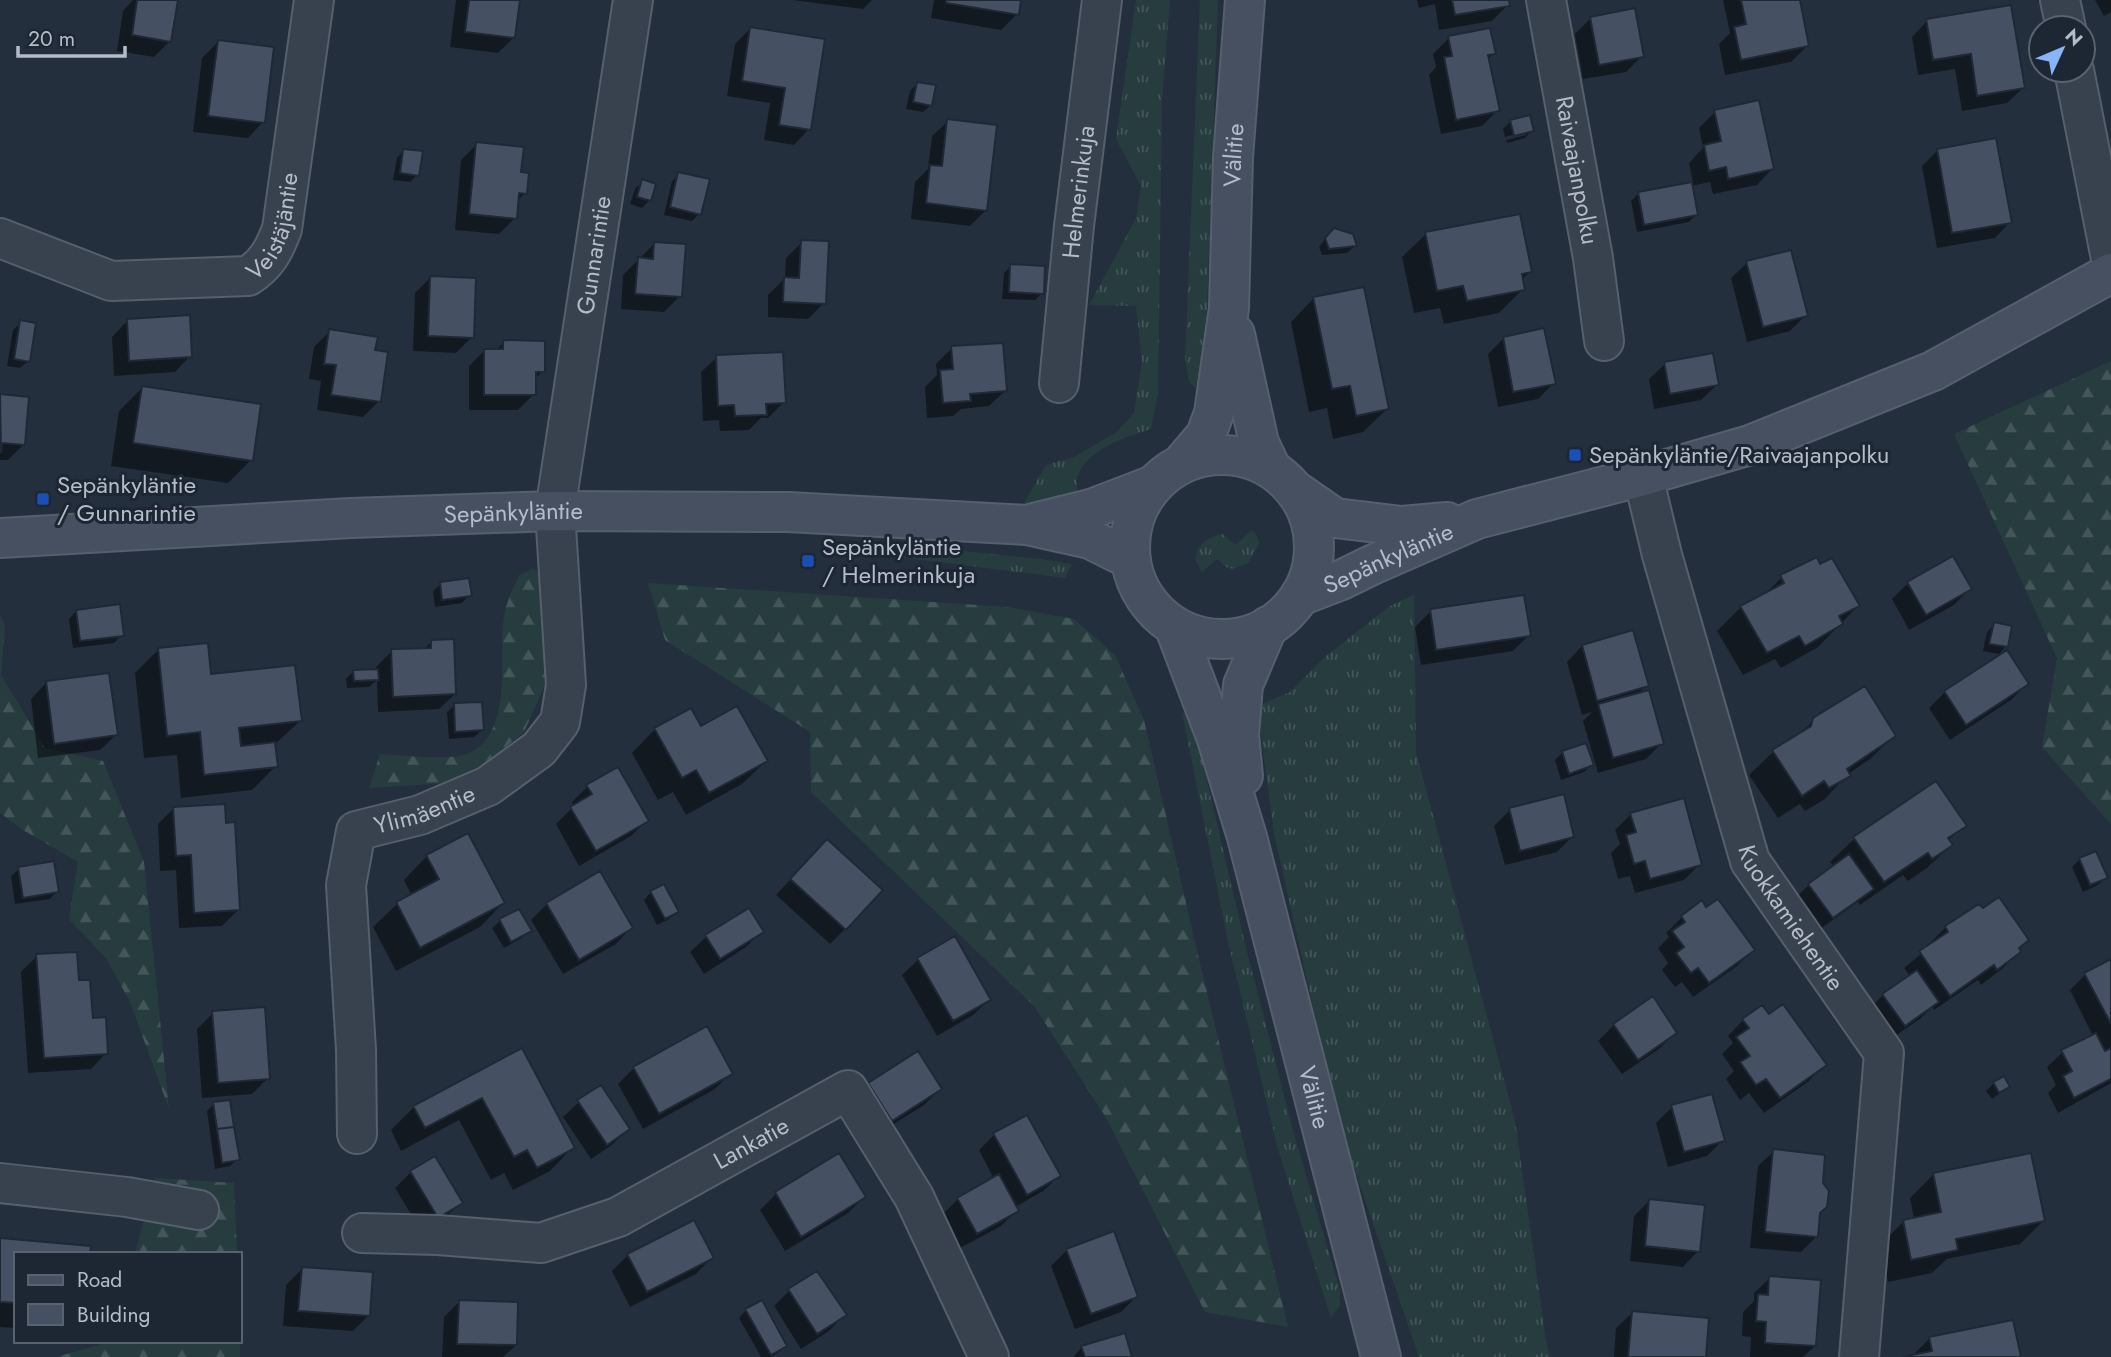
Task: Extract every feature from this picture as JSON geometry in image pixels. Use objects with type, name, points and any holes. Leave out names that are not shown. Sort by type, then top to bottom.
[{"type":"main road","name":"Välitie","points":[[1183,463],[1206,435],[1214,413],[1229,308],[1233,158],[1245,0]]},
{"type":"main road","name":"Sepänkyläntie","points":[[1300,596],[1339,582],[1393,555],[1477,519],[1750,445],[1933,371],[2111,273]]},
{"type":"main road","name":"Välitie","points":[[1229,308],[1259,443],[1283,480]]},
{"type":"main road","points":[[1210,455],[1242,456],[1283,480],[1309,516],[1314,544],[1312,569],[1300,596],[1278,621],[1251,635],[1228,639],[1200,637],[1175,628],[1144,596],[1135,579],[1130,559],[1130,533],[1136,512],[1152,486],[1183,463],[1210,455]]},
{"type":"main road","name":"Sepänkyläntie","points":[[1283,480],[1335,518],[1402,526],[1477,519]]},
{"type":"main road","name":"Sepänkyläntie","points":[[1027,525],[1091,509],[1152,486]]},
{"type":"main road","name":"Sepänkyläntie","points":[[0,538],[328,519],[555,511],[788,512],[1027,525],[1090,539],[1130,559]]},
{"type":"main road","name":"Välitie","points":[[1247,837],[1239,735],[1243,685],[1268,626]]},
{"type":"main road","name":"Välitie","points":[[1175,628],[1217,739],[1247,837],[1381,1357]]},
{"type":"street","name":"Veistäjäntie","points":[[0,238],[111,281],[248,276],[262,267],[275,250],[282,229],[314,0]]},
{"type":"street","name":"Gunnarintie","points":[[555,511],[633,0]]},
{"type":"street","name":"Helmerinkuja","points":[[1059,383],[1102,0]]},
{"type":"street","name":"Raivaajanpolku","points":[[1546,0],[1604,341]]},
{"type":"street","points":[[2077,84],[2111,259]]},
{"type":"street","name":"Kuokkamiehentie","points":[[1643,476],[1661,555],[1750,861],[1884,1053],[1859,1357]]},
{"type":"street","name":"Ylimäentie","points":[[357,1134],[356,1038],[346,884],[356,831],[420,815],[488,786],[539,749],[559,722],[566,685],[555,511]]},
{"type":"street","name":"Lankatie","points":[[362,1233],[438,1235],[541,1243],[618,1217],[848,1090],[914,1197],[989,1357]]},
{"type":"street","points":[[0,1183],[127,1197],[199,1210]]},
{"type":"green space","points":[[1136,0],[1170,0],[1162,99],[1158,394],[1151,429],[1109,445],[1083,466],[1077,478],[1078,502],[1024,503],[1046,465],[1074,457],[1117,432],[1134,413],[1142,361],[1136,306],[1089,305],[1136,219],[1141,186],[1116,139]]},
{"type":"green space","points":[[1200,0],[1218,0],[1204,394],[1189,382],[1185,358]]},
{"type":"green space","points":[[2111,361],[2111,824],[2042,747],[2057,658],[1954,434]]},
{"type":"green space","points":[[1252,530],[1259,544],[1248,563],[1233,569],[1217,559],[1202,572],[1195,559],[1204,542],[1223,534],[1235,545]]},
{"type":"green space","points":[[953,550],[1072,564],[1065,578],[891,556]]},
{"type":"green space","points":[[533,569],[552,580],[545,685],[524,732],[462,782],[369,788],[380,754],[458,756],[481,745],[492,731],[501,693],[505,610],[519,575]]},
{"type":"green space","points":[[648,583],[1007,607],[1074,619],[1115,655],[1144,720],[1288,1327],[1205,1312],[1105,1116],[1034,1006],[811,792],[810,732],[665,640]]},
{"type":"green space","points":[[1414,595],[1416,752],[1515,1121],[1547,1347],[1551,1357],[1419,1357],[1340,1127],[1274,833],[1257,706],[1290,692],[1326,656],[1390,606]]},
{"type":"green space","points":[[0,614],[5,626],[1,675],[45,748],[103,761],[144,862],[169,1109],[130,1002],[106,958],[69,919],[78,862],[23,830],[0,813]]},
{"type":"green space","points":[[1191,712],[1245,944],[1295,1138],[1340,1290],[1340,1305],[1331,1318],[1278,1149],[1229,946],[1182,713]]},
{"type":"green space","points":[[155,1178],[234,1183],[237,1252],[136,1252]]},
{"type":"green space","points":[[240,1343],[240,1357],[56,1357],[99,1345]]},
{"type":"building","points":[[137,0],[178,0],[171,42],[132,35]]},
{"type":"building","points":[[469,0],[520,0],[515,38],[465,32]]},
{"type":"building","points":[[946,0],[1021,0],[1019,15],[946,3]]},
{"type":"building","points":[[1452,0],[1509,0],[1510,6],[1455,15]]},
{"type":"building","points":[[1741,0],[1800,0],[1809,46],[1741,60],[1734,27],[1746,24]]},
{"type":"building","points":[[2011,5],[2025,88],[1977,96],[1971,54],[1933,60],[1926,19]]},
{"type":"building","points":[[1635,8],[1644,57],[1599,65],[1590,17]]},
{"type":"building","points":[[750,27],[825,39],[811,130],[779,125],[785,88],[742,81]]},
{"type":"building","points":[[1490,28],[1496,54],[1488,55],[1500,111],[1456,120],[1444,57],[1452,56],[1448,36]]},
{"type":"building","points":[[218,40],[274,47],[265,123],[208,116]]},
{"type":"building","points":[[917,82],[936,85],[932,106],[913,102]]},
{"type":"building","points":[[1759,100],[1774,169],[1728,179],[1726,167],[1709,171],[1704,145],[1721,141],[1714,110]]},
{"type":"building","points":[[1530,115],[1534,131],[1514,136],[1510,120]]},
{"type":"building","points":[[947,119],[997,125],[987,211],[926,203],[930,165],[942,166]]},
{"type":"building","points":[[1996,138],[2012,223],[1952,233],[1937,149]]},
{"type":"building","points":[[476,142],[524,147],[521,172],[529,173],[527,194],[519,193],[517,219],[469,214]]},
{"type":"building","points":[[403,149],[423,151],[419,176],[400,173]]},
{"type":"building","points":[[678,172],[710,179],[701,215],[670,207]]},
{"type":"building","points":[[642,179],[656,184],[651,201],[637,197]]},
{"type":"building","points":[[1692,182],[1698,215],[1644,225],[1638,192]]},
{"type":"building","points":[[1520,214],[1532,272],[1522,274],[1525,290],[1467,301],[1463,286],[1437,291],[1425,232]]},
{"type":"building","points":[[1334,228],[1353,234],[1357,246],[1329,249],[1325,238]]},
{"type":"building","points":[[801,240],[829,241],[826,304],[783,302],[784,277],[799,278]]},
{"type":"building","points":[[654,242],[686,244],[682,297],[635,294],[638,257],[653,259]]},
{"type":"building","points":[[1791,250],[1808,316],[1763,327],[1746,261]]},
{"type":"building","points":[[1010,264],[1045,266],[1044,294],[1009,292]]},
{"type":"building","points":[[430,276],[476,278],[474,338],[428,336]]},
{"type":"building","points":[[1364,287],[1389,409],[1356,416],[1350,386],[1332,389],[1313,297]]},
{"type":"building","points":[[190,315],[192,357],[129,361],[127,319]]},
{"type":"building","points":[[20,320],[36,323],[30,362],[14,359]]},
{"type":"building","points":[[1544,328],[1556,384],[1513,392],[1503,337]]},
{"type":"building","points":[[329,329],[378,337],[375,350],[388,352],[381,402],[331,395],[336,365],[324,364]]},
{"type":"building","points":[[503,340],[545,341],[545,372],[536,372],[536,395],[484,395],[484,349],[503,349]]},
{"type":"building","points":[[1003,343],[1007,391],[970,394],[971,401],[943,403],[940,370],[953,369],[951,346]]},
{"type":"building","points":[[783,352],[786,403],[766,404],[767,415],[735,416],[734,405],[718,406],[716,355]]},
{"type":"building","points":[[1713,353],[1719,385],[1670,394],[1664,362]]},
{"type":"building","points":[[142,386],[261,404],[253,461],[133,443]]},
{"type":"building","points":[[0,394],[29,397],[25,445],[2,443],[1,453]]},
{"type":"building","points":[[1953,556],[1972,589],[1926,615],[1907,582]]},
{"type":"building","points":[[1817,557],[1820,564],[1832,558],[1860,606],[1839,616],[1843,624],[1805,646],[1799,636],[1767,653],[1740,606],[1784,583],[1780,575]]},
{"type":"building","points":[[469,578],[472,596],[442,600],[440,582]]},
{"type":"building","points":[[1524,595],[1531,636],[1436,650],[1430,609]]},
{"type":"building","points":[[120,604],[124,636],[80,641],[76,610]]},
{"type":"building","points":[[1994,622],[2012,626],[2008,647],[1989,644]]},
{"type":"building","points":[[1633,630],[1649,686],[1597,701],[1582,645]]},
{"type":"building","points":[[454,639],[456,694],[393,697],[391,649],[431,648],[431,640]]},
{"type":"building","points":[[208,643],[211,674],[295,665],[302,721],[239,728],[241,746],[275,742],[278,767],[204,775],[200,732],[167,736],[158,648]]},
{"type":"building","points":[[2007,650],[2029,684],[1966,725],[1944,691]]},
{"type":"building","points":[[378,669],[379,680],[354,681],[353,670]]},
{"type":"building","points":[[109,673],[118,735],[54,744],[46,681]]},
{"type":"building","points":[[1865,686],[1896,736],[1847,769],[1851,776],[1829,788],[1824,781],[1802,796],[1772,750],[1811,726],[1813,718]]},
{"type":"building","points":[[1649,690],[1664,744],[1613,758],[1598,704]]},
{"type":"building","points":[[482,702],[484,730],[455,732],[454,703]]},
{"type":"building","points":[[737,706],[768,761],[709,793],[696,770],[682,778],[654,728],[691,708],[701,726]]},
{"type":"building","points":[[1586,743],[1594,765],[1569,774],[1562,751]]},
{"type":"building","points":[[618,767],[649,821],[596,851],[570,807],[592,794],[586,785]]},
{"type":"building","points":[[1936,781],[1967,826],[1948,838],[1953,845],[1932,859],[1928,853],[1884,882],[1853,837]]},
{"type":"building","points":[[1564,794],[1574,837],[1520,851],[1509,808]]},
{"type":"building","points":[[1684,798],[1702,865],[1650,879],[1645,861],[1634,864],[1626,835],[1636,832],[1630,813]]},
{"type":"building","points":[[225,804],[226,823],[235,822],[240,910],[194,913],[191,855],[176,856],[173,807]]},
{"type":"building","points":[[468,833],[505,903],[420,948],[396,902],[439,879],[426,855]]},
{"type":"building","points":[[827,839],[883,890],[846,930],[790,879]]},
{"type":"building","points":[[2096,851],[2108,878],[2090,885],[2079,858]]},
{"type":"building","points":[[1849,854],[1874,889],[1833,918],[1808,884]]},
{"type":"building","points":[[54,861],[59,892],[23,898],[18,867]]},
{"type":"building","points":[[600,871],[633,928],[579,960],[546,903]]},
{"type":"building","points":[[664,884],[679,912],[665,919],[650,891]]},
{"type":"building","points":[[1999,897],[2029,940],[2019,948],[2021,952],[1997,970],[1994,965],[1950,996],[1919,951],[1948,932],[1945,926],[1979,904],[1983,908]]},
{"type":"building","points":[[1718,899],[1755,950],[1709,983],[1698,968],[1691,973],[1676,953],[1684,947],[1672,931],[1685,922],[1681,916],[1702,900],[1706,907]]},
{"type":"building","points":[[749,908],[764,932],[720,959],[705,935]]},
{"type":"building","points":[[519,909],[532,931],[511,942],[499,919]]},
{"type":"building","points":[[955,936],[991,1000],[953,1021],[917,958]]},
{"type":"building","points":[[77,952],[79,980],[90,980],[93,1018],[106,1017],[108,1054],[44,1058],[36,954]]},
{"type":"building","points":[[2111,959],[2111,1024],[2084,973]]},
{"type":"building","points":[[1917,970],[1939,1002],[1905,1026],[1882,994]]},
{"type":"building","points":[[1653,996],[1677,1033],[1638,1060],[1613,1024]]},
{"type":"building","points":[[1783,1004],[1827,1065],[1780,1098],[1766,1079],[1756,1085],[1740,1062],[1750,1056],[1736,1037],[1749,1028],[1742,1019],[1762,1005],[1769,1014]]},
{"type":"building","points":[[265,1007],[270,1079],[218,1083],[212,1011]]},
{"type":"building","points":[[707,1026],[733,1074],[659,1114],[633,1067]]},
{"type":"building","points":[[2096,1033],[2105,1051],[2111,1048],[2111,1079],[2074,1098],[2063,1076],[2072,1071],[2061,1050]]},
{"type":"building","points":[[522,1048],[575,1148],[537,1168],[527,1150],[514,1157],[482,1098],[425,1128],[413,1106]]},
{"type":"building","points":[[918,1051],[942,1089],[892,1121],[868,1083]]},
{"type":"building","points":[[2004,1076],[2010,1087],[1999,1093],[1993,1082]]},
{"type":"building","points":[[601,1085],[630,1129],[607,1145],[577,1100]]},
{"type":"building","points":[[1712,1094],[1725,1141],[1684,1152],[1671,1105]]},
{"type":"building","points":[[230,1100],[234,1127],[217,1129],[213,1102]]},
{"type":"building","points":[[1027,1115],[1061,1176],[1027,1195],[993,1133]]},
{"type":"building","points":[[234,1127],[240,1160],[222,1163],[217,1129]]},
{"type":"building","points":[[1773,1149],[1825,1155],[1823,1183],[1829,1191],[1827,1207],[1820,1213],[1818,1237],[1765,1232]]},
{"type":"building","points":[[839,1153],[866,1197],[801,1237],[775,1192]]},
{"type":"building","points":[[2031,1153],[2045,1221],[1956,1239],[1958,1250],[1911,1260],[1903,1220],[1941,1212],[1933,1173]]},
{"type":"building","points":[[435,1156],[463,1203],[438,1218],[410,1171]]},
{"type":"building","points":[[999,1174],[1019,1211],[977,1234],[957,1198]]},
{"type":"building","points":[[1649,1199],[1705,1205],[1700,1252],[1645,1246]]},
{"type":"building","points":[[694,1220],[714,1258],[647,1292],[627,1254]]},
{"type":"building","points":[[1114,1231],[1138,1297],[1091,1314],[1066,1249]]},
{"type":"building","points":[[0,1238],[91,1246],[90,1252],[14,1252],[14,1303],[0,1302]]},
{"type":"building","points":[[302,1267],[373,1272],[370,1316],[298,1311]]},
{"type":"building","points":[[817,1271],[847,1315],[817,1334],[788,1289]]},
{"type":"building","points":[[1769,1276],[1821,1280],[1816,1346],[1765,1343],[1766,1322],[1756,1321],[1758,1294],[1768,1295]]},
{"type":"building","points":[[459,1300],[518,1302],[517,1345],[457,1344]]},
{"type":"building","points":[[762,1300],[787,1346],[771,1355],[745,1309]]},
{"type":"building","points":[[1632,1311],[1709,1318],[1706,1357],[1628,1357]]},
{"type":"building","points":[[2013,1320],[2021,1357],[1901,1357],[1932,1351],[1929,1337]]},
{"type":"building","points":[[1125,1333],[1132,1357],[1085,1357],[1081,1346]]},
{"type":"place","name":"Sepänkyläntie/Raivaajanpolku","points":[[1575,455]]},
{"type":"place","name":"Sepänkyläntie / Gunnarintie","points":[[43,499]]},
{"type":"place","name":"Sepänkyläntie / Helmerinkuja","points":[[808,561]]}]
